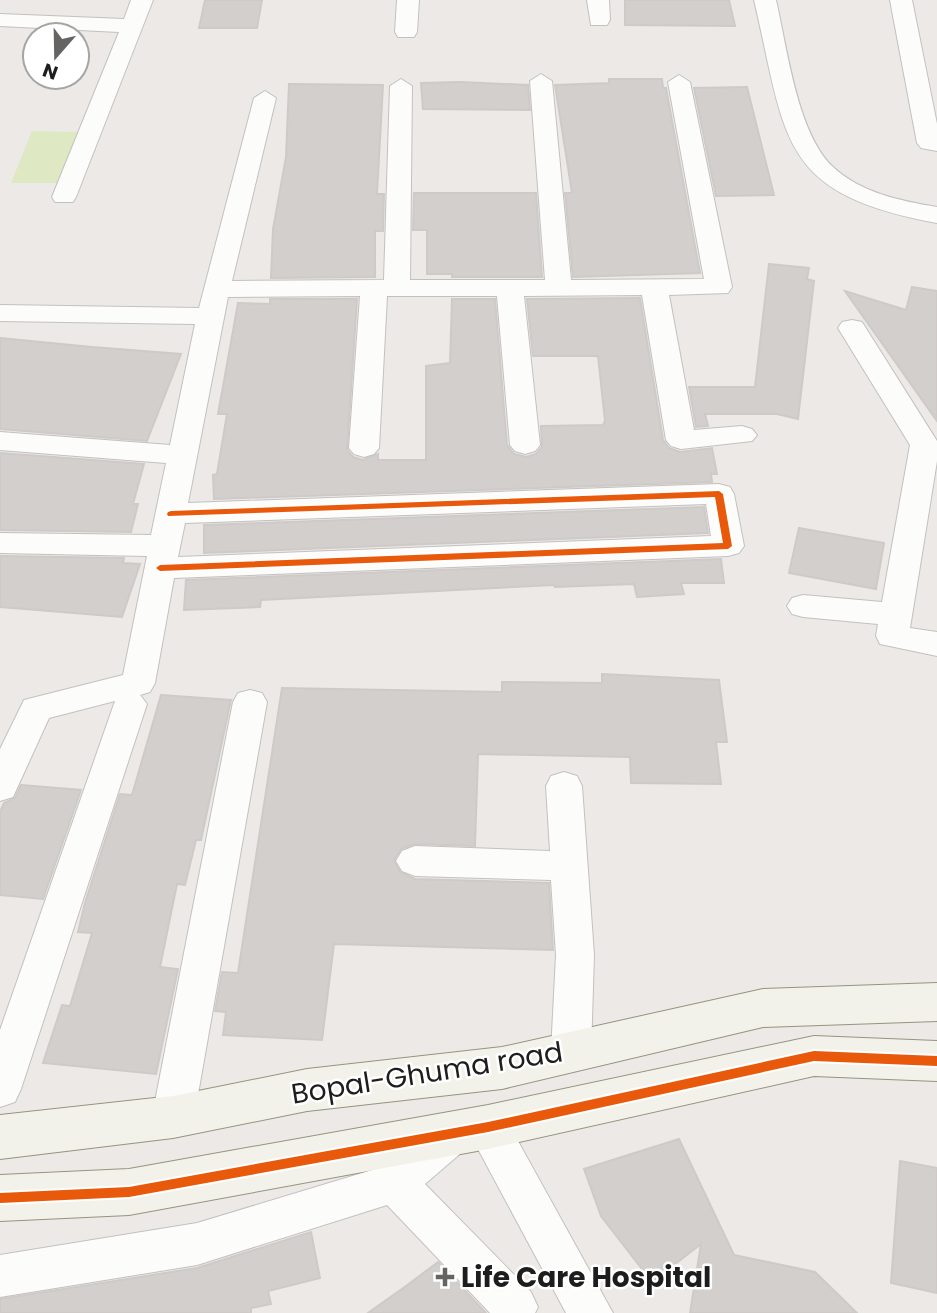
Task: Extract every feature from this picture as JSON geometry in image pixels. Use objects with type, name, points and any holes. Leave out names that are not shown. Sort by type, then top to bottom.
[{"type":"street","points":[[64,197],[142,0]]},
{"type":"street","points":[[406,32],[408,0]]},
{"type":"street","points":[[765,0],[805,149],[823,172],[862,197],[937,215]]},
{"type":"street","points":[[901,0],[929,144],[937,144]]},
{"type":"street","points":[[0,20],[131,26]]},
{"type":"street","points":[[541,81],[559,288]]},
{"type":"street","points":[[0,313],[214,303],[386,289],[719,287],[679,82]]},
{"type":"street","points":[[364,448],[386,289],[401,86]]},
{"type":"street","points":[[0,787],[36,709],[138,683],[214,303],[265,98]]},
{"type":"street","points":[[510,288],[524,445]]},
{"type":"street","points":[[654,288],[681,440],[742,435]]},
{"type":"street","points":[[852,328],[925,445],[892,636],[937,644]]},
{"type":"street","points":[[0,441],[183,455]]},
{"type":"street","points":[[0,543],[162,557],[728,546],[719,494],[171,514]]},
{"type":"street","points":[[803,606],[896,614]]},
{"type":"street","points":[[173,1116],[250,702]]},
{"type":"street","points":[[0,1088],[130,704]]},
{"type":"street","points":[[564,786],[575,956],[572,1052]]},
{"type":"street","points":[[415,861],[569,866]]},
{"type":"street","name":"Bopal-Ghuma road","points":[[0,1137],[173,1116],[307,1090],[502,1068],[763,1008],[937,1002]]},
{"type":"street","points":[[0,1198],[129,1192],[470,1130],[814,1056],[937,1060]]},
{"type":"street","points":[[0,1276],[197,1244],[395,1183],[470,1130]]},
{"type":"street","points":[[470,1130],[590,1313]]},
{"type":"street","points":[[395,1183],[515,1307]]},
{"type":"green space","points":[[32,131],[79,132],[60,183],[11,183]]},
{"type":"building","points":[[205,0],[262,0],[257,28],[199,28]]},
{"type":"building","points":[[625,0],[729,0],[735,26],[625,25]]},
{"type":"building","points":[[609,79],[662,79],[663,88],[666,88],[700,273],[573,277],[565,193],[572,193],[555,85],[609,83]]},
{"type":"building","points":[[421,83],[528,85],[530,110],[423,109]]},
{"type":"building","points":[[289,84],[383,85],[377,194],[384,194],[383,231],[375,231],[375,277],[271,278],[273,229],[286,157]]},
{"type":"building","points":[[747,87],[774,195],[716,196],[694,88]]},
{"type":"building","points":[[414,193],[536,193],[542,277],[452,277],[452,274],[427,274],[427,230],[413,230]]},
{"type":"building","points":[[769,264],[809,268],[807,279],[814,281],[798,419],[777,414],[705,414],[708,426],[696,427],[689,387],[755,387]]},
{"type":"building","points":[[912,287],[937,291],[937,421],[845,291],[906,310]]},
{"type":"building","points":[[640,298],[663,440],[669,448],[680,452],[712,448],[717,474],[711,474],[712,482],[214,499],[213,475],[217,474],[227,414],[218,414],[238,303],[270,304],[270,299],[357,299],[347,450],[353,457],[363,460],[378,454],[378,460],[426,460],[426,366],[450,363],[452,299],[495,299],[507,445],[514,454],[526,457],[536,454],[542,447],[541,426],[603,425],[605,421],[598,356],[533,356],[527,299]]},
{"type":"building","points":[[0,338],[181,354],[147,441],[0,429]]},
{"type":"building","points":[[0,453],[144,464],[133,504],[138,504],[131,532],[0,530]]},
{"type":"building","points":[[704,507],[708,533],[204,553],[204,525]]},
{"type":"building","points":[[799,528],[884,543],[876,589],[789,573]]},
{"type":"building","points":[[0,556],[124,558],[123,563],[140,564],[122,617],[0,607]]},
{"type":"building","points":[[721,559],[724,583],[681,583],[684,594],[637,597],[634,584],[554,585],[261,600],[260,607],[184,610],[186,580]]},
{"type":"building","points":[[602,674],[719,680],[727,742],[716,742],[721,784],[631,783],[630,757],[478,754],[475,846],[414,844],[401,849],[394,860],[400,872],[415,879],[549,883],[553,950],[334,944],[322,1040],[223,1035],[226,1012],[215,1011],[222,972],[238,973],[282,688],[502,692],[502,682],[602,683]]},
{"type":"building","points":[[161,695],[231,700],[201,840],[196,840],[185,885],[177,884],[160,967],[178,969],[156,1074],[43,1063],[62,1005],[70,1006],[92,933],[78,932],[85,903],[120,794],[132,795]]},
{"type":"building","points":[[21,785],[81,790],[43,899],[0,895],[0,812],[4,803],[15,798]]},
{"type":"building","points":[[679,1139],[734,1255],[815,1272],[857,1313],[690,1313],[701,1244],[652,1282],[601,1216],[584,1169]]},
{"type":"building","points":[[900,1161],[937,1168],[937,1293],[891,1283]]},
{"type":"building","points":[[311,1232],[320,1278],[268,1291],[271,1304],[251,1308],[251,1313],[0,1313],[0,1299],[197,1268]]},
{"type":"building","points":[[438,1262],[486,1313],[368,1313],[406,1286]]},
{"type":"cycle path","points":[[160,568],[728,546],[719,494],[171,514]]},
{"type":"cycle path","points":[[0,1198],[129,1192],[488,1127],[814,1056],[937,1061]]},
{"type":"place","name":"Life Care Hospital","points":[[445,1277]]}]
